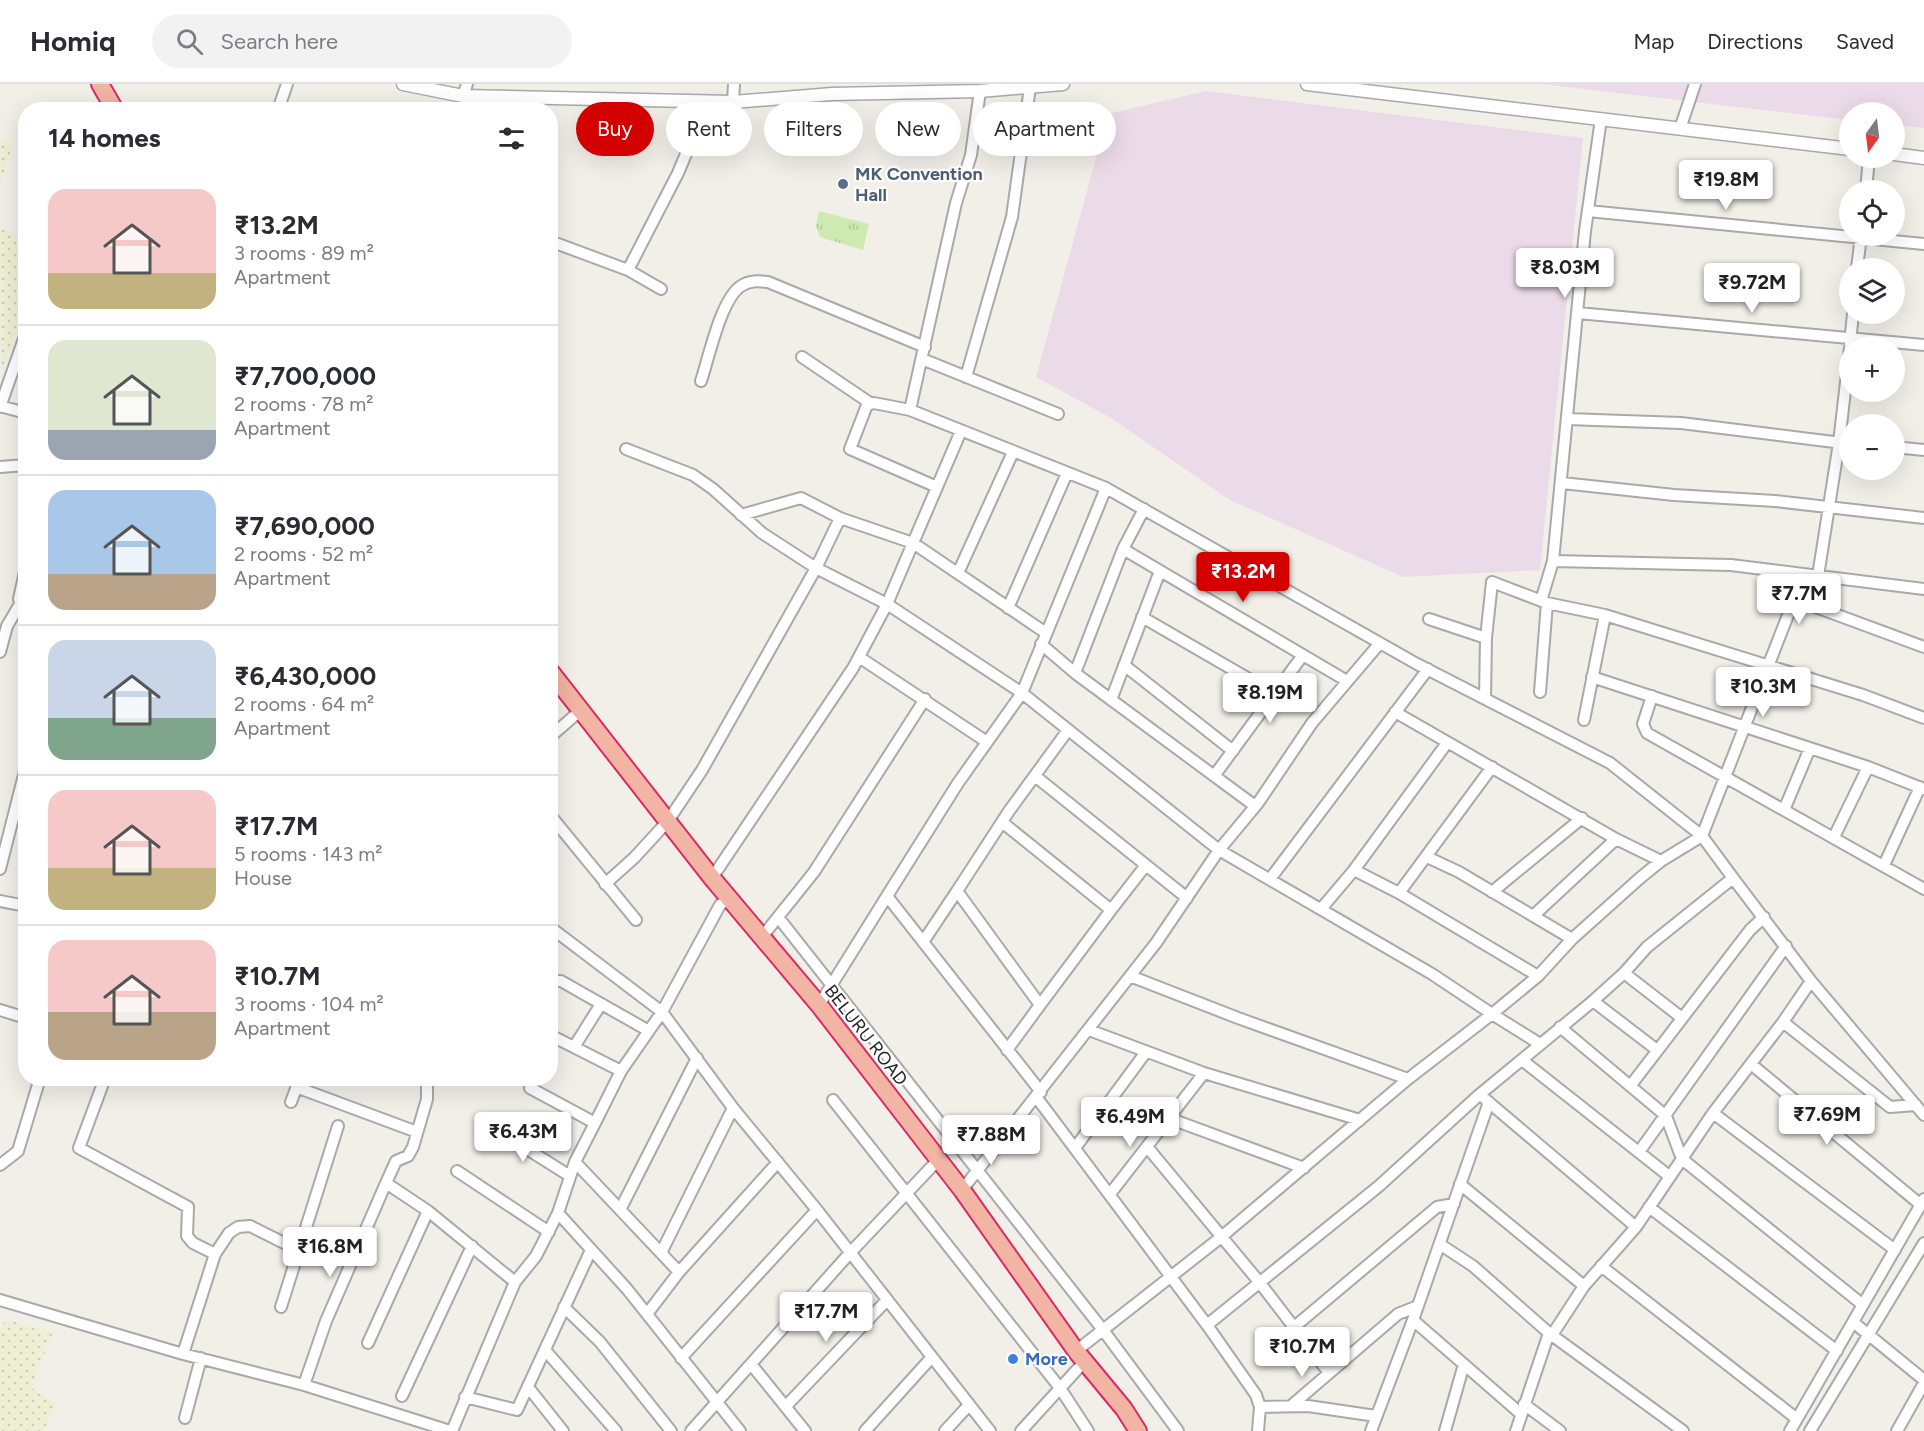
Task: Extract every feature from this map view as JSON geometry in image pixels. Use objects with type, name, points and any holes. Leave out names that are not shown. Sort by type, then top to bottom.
[{"type":"highway","points":[[89,84],[107,100]]},
{"type":"highway","name":"BELURU ROAD","points":[[558,681],[712,878],[819,1005],[962,1190],[1080,1357],[1124,1409],[1138,1431]]},
{"type":"street","points":[[281,102],[287,84]]},
{"type":"street","points":[[403,84],[465,90],[528,102]]},
{"type":"street","points":[[733,102],[734,84]]},
{"type":"street","points":[[558,104],[733,102],[832,94],[980,91],[1063,84]]},
{"type":"street","points":[[1307,84],[1839,148]]},
{"type":"street","points":[[1680,129],[1695,84]]},
{"type":"street","points":[[966,376],[1012,217],[1030,87]]},
{"type":"street","points":[[910,410],[956,203],[971,155],[980,91]]},
{"type":"street","points":[[628,270],[686,154],[696,101]]},
{"type":"street","points":[[1540,692],[1544,602],[1553,561],[1588,211],[1601,119]]},
{"type":"street","points":[[1905,155],[1924,158]]},
{"type":"street","points":[[1588,211],[1839,235]]},
{"type":"street","points":[[1905,242],[1924,244]]},
{"type":"street","points":[[558,244],[628,270],[661,289]]},
{"type":"street","points":[[701,381],[730,298],[740,286],[753,280],[768,282],[923,353],[966,376],[1058,414]]},
{"type":"street","points":[[1578,313],[1839,343]]},
{"type":"street","points":[[1905,345],[1924,345]]},
{"type":"street","points":[[18,355],[0,406],[18,411]]},
{"type":"street","points":[[802,357],[870,403],[910,410],[1106,488],[1380,643],[1610,764],[1702,836],[1811,981],[1924,1115]]},
{"type":"street","points":[[870,403],[867,405],[850,449],[937,487]]},
{"type":"street","points":[[1567,419],[1681,423],[1839,443]]},
{"type":"street","points":[[712,878],[859,657],[886,604],[961,431]]},
{"type":"street","points":[[1905,448],[1924,450]]},
{"type":"street","points":[[626,449],[693,475],[714,489],[762,533],[816,568],[886,604],[1022,693],[1219,850],[1432,974],[1539,1044]]},
{"type":"street","points":[[958,573],[1013,452]]},
{"type":"street","points":[[1818,576],[1827,507],[1839,463]]},
{"type":"street","points":[[0,467],[18,466]]},
{"type":"street","points":[[1008,608],[1067,473]]},
{"type":"street","points":[[1562,483],[1924,518]]},
{"type":"street","points":[[819,1005],[958,783],[1022,693],[1106,488]]},
{"type":"street","points":[[741,515],[801,498],[840,518],[913,543],[1046,633]]},
{"type":"street","points":[[1074,673],[1124,549],[1144,509]]},
{"type":"street","points":[[605,884],[634,858],[668,821],[702,770],[816,568],[840,518]]},
{"type":"street","points":[[1124,549],[1347,681]]},
{"type":"street","points":[[1553,561],[1731,565],[1924,589]]},
{"type":"street","points":[[1110,700],[1160,571]]},
{"type":"street","points":[[1021,1431],[1060,1388],[1080,1357],[1103,1330],[1220,1238],[1408,1078],[1538,976],[1572,939],[1661,861],[1702,836],[1804,574]]},
{"type":"street","points":[[1485,699],[1486,638],[1491,582],[1544,602],[1605,615],[1767,665],[1924,718]]},
{"type":"street","points":[[1794,599],[1924,647]]},
{"type":"street","points":[[0,652],[7,626],[18,607]]},
{"type":"street","points":[[1584,720],[1605,615]]},
{"type":"street","points":[[1142,617],[1275,694]]},
{"type":"street","points":[[1429,619],[1486,638]]},
{"type":"street","points":[[962,1190],[1039,1095],[1130,976],[1219,850],[1255,806],[1312,723],[1380,643]]},
{"type":"street","points":[[1041,644],[1074,673],[1255,806]]},
{"type":"street","points":[[1214,776],[1303,655]]},
{"type":"street","points":[[859,657],[987,742]]},
{"type":"street","points":[[1124,665],[1233,751]]},
{"type":"street","points":[[1270,879],[1428,669]]},
{"type":"street","points":[[1592,677],[1868,767],[1922,788],[1884,865]]},
{"type":"street","points":[[1652,696],[1643,724],[1644,730],[1924,889]]},
{"type":"street","points":[[762,937],[814,872],[925,699]]},
{"type":"street","points":[[558,730],[581,710]]},
{"type":"street","points":[[1395,712],[1616,839],[1661,861]]},
{"type":"street","points":[[923,942],[1002,822],[1068,730]]},
{"type":"street","points":[[1321,909],[1354,870],[1447,743]]},
{"type":"street","points":[[1784,810],[1810,748]]},
{"type":"street","points":[[1399,893],[1492,767]]},
{"type":"street","points":[[1834,837],[1868,767]]},
{"type":"street","points":[[1035,776],[1187,898]]},
{"type":"street","points":[[0,869],[18,798]]},
{"type":"street","points":[[1492,892],[1582,818]]},
{"type":"street","points":[[1002,822],[1111,910]]},
{"type":"street","points":[[558,825],[636,920]]},
{"type":"street","points":[[1533,916],[1616,839]]},
{"type":"street","points":[[1427,857],[1572,939]]},
{"type":"street","points":[[1007,1050],[1146,865]]},
{"type":"street","points":[[1354,870],[1399,893],[1538,976]]},
{"type":"street","points":[[1206,1324],[1260,1283],[1433,1140],[1479,1095],[1593,1001],[1624,973],[1647,947],[1732,878]]},
{"type":"street","points":[[957,891],[1040,1005]]},
{"type":"street","points":[[887,896],[1007,1050],[1075,1148],[1173,1276],[1256,1395],[1260,1407],[1258,1431]]},
{"type":"street","points":[[0,1300],[183,1354],[304,1385],[451,1431],[515,1282],[536,1256],[549,1232],[558,1213],[575,1162],[621,1071],[662,1012],[720,905],[729,898]]},
{"type":"street","points":[[0,901],[18,904]]},
{"type":"street","points":[[778,916],[1103,1330],[1178,1431]]},
{"type":"street","points":[[1631,1085],[1750,930],[1764,917]]},
{"type":"street","points":[[558,933],[662,1012],[733,1108],[817,1210],[849,1254],[990,1431]]},
{"type":"street","points":[[1639,1152],[1786,946]]},
{"type":"street","points":[[1624,973],[1682,1018]]},
{"type":"street","points":[[1130,976],[1238,1018],[1408,1078]]},
{"type":"street","points":[[558,981],[649,1031]]},
{"type":"street","points":[[1516,1431],[1522,1409],[1551,1334],[1584,1286],[1636,1227],[1713,1113],[1783,1022],[1811,981]]},
{"type":"street","points":[[1593,1001],[1657,1050]]},
{"type":"street","points":[[574,1047],[602,1004]]},
{"type":"street","points":[[0,1010],[18,1016]]},
{"type":"street","points":[[1783,1022],[1890,1107],[1916,1105]]},
{"type":"street","points":[[1560,1028],[1666,1116],[1682,1159],[1863,1305]]},
{"type":"street","points":[[1089,1030],[1204,1073],[1360,1120]]},
{"type":"street","points":[[558,1039],[621,1071]]},
{"type":"street","points":[[1075,1148],[1146,1052]]},
{"type":"street","points":[[621,1208],[697,1058]]},
{"type":"street","points":[[1522,1060],[1670,1176]]},
{"type":"street","points":[[1750,1064],[1923,1202],[1790,1431]]},
{"type":"street","points":[[1110,1194],[1171,1119],[1204,1073]]},
{"type":"street","points":[[0,1165],[18,1151],[38,1086]]},
{"type":"street","points":[[102,1086],[79,1148],[188,1207],[187,1236],[193,1243],[215,1254]]},
{"type":"street","points":[[291,1102],[297,1086]]},
{"type":"street","points":[[305,1086],[417,1132]]},
{"type":"street","points":[[304,1385],[326,1321],[386,1183],[396,1161],[408,1156],[427,1099],[427,1086]]},
{"type":"street","points":[[530,1088],[595,1123]]},
{"type":"street","points":[[1479,1095],[1636,1227]]},
{"type":"street","points":[[833,1100],[1060,1388],[1088,1431]]},
{"type":"street","points":[[1371,1431],[1441,1245],[1489,1102]]},
{"type":"street","points":[[661,1253],[733,1108]]},
{"type":"street","points":[[1713,1113],[1895,1250]]},
{"type":"street","points":[[1171,1119],[1304,1168]]},
{"type":"street","points":[[281,1307],[338,1126]]},
{"type":"street","points":[[492,1127],[570,1176]]},
{"type":"street","points":[[1148,1148],[1220,1238],[1260,1283],[1329,1373]]},
{"type":"street","points":[[691,1431],[849,1254],[938,1160]]},
{"type":"street","points":[[575,1162],[621,1208],[679,1272]]},
{"type":"street","points":[[647,1314],[679,1272],[778,1162]]},
{"type":"street","points":[[457,1171],[549,1232]]},
{"type":"street","points":[[386,1183],[428,1211],[515,1282]]},
{"type":"street","points":[[1460,1184],[1584,1286]]},
{"type":"street","points":[[1293,1328],[1437,1208],[1454,1204]]},
{"type":"street","points":[[1649,1207],[1837,1351]]},
{"type":"street","points":[[681,1358],[817,1210]]},
{"type":"street","points":[[368,1343],[428,1211]]},
{"type":"street","points":[[558,1213],[647,1314],[740,1431]]},
{"type":"street","points":[[183,1354],[215,1254],[229,1233],[238,1227],[250,1226],[300,1251]]},
{"type":"street","points":[[1810,1431],[1924,1243]]},
{"type":"street","points":[[1441,1245],[1473,1266],[1551,1334],[1683,1431]]},
{"type":"street","points":[[402,1396],[472,1246]]},
{"type":"street","points":[[465,1397],[517,1410],[591,1250]]},
{"type":"street","points":[[1601,1266],[1797,1419]]},
{"type":"street","points":[[786,1407],[887,1300]]},
{"type":"street","points":[[1292,1405],[1398,1314],[1418,1306]]},
{"type":"street","points":[[564,1307],[600,1342],[671,1431]]},
{"type":"street","points":[[1413,1320],[1464,1364],[1522,1409],[1560,1431]]},
{"type":"street","points":[[1853,1322],[1924,1381],[1897,1431]]},
{"type":"street","points":[[545,1350],[616,1431]]},
{"type":"street","points":[[865,1431],[932,1357]]},
{"type":"street","points":[[185,1418],[201,1358]]},
{"type":"street","points":[[751,1364],[805,1431]]},
{"type":"street","points":[[1445,1431],[1464,1364]]},
{"type":"street","points":[[528,1387],[563,1431]]},
{"type":"street","points":[[945,1431],[969,1405]]},
{"type":"street","points":[[1260,1407],[1292,1405],[1376,1416]]},
{"type":"shaded area","points":[[1541,84],[1924,84],[1924,128],[1905,126],[1905,102],[1839,102],[1839,119]]},
{"type":"shaded area","points":[[1206,91],[1583,138],[1540,570],[1403,577],[1230,500],[1111,418],[1036,377],[1097,156],[1116,156],[1116,112]]},
{"type":"green space","points":[[0,139],[13,144],[0,185]]},
{"type":"green space","points":[[819,211],[869,224],[863,250],[820,237],[816,226]]},
{"type":"green space","points":[[0,228],[18,235],[18,322],[1,373]]},
{"type":"green space","points":[[5,1319],[53,1332],[31,1388],[57,1403],[44,1431],[0,1431],[0,1331]]},
{"type":"place","name":"MK Convention Hall","points":[[843,184]]},
{"type":"place","name":"More","points":[[1013,1359]]}]
